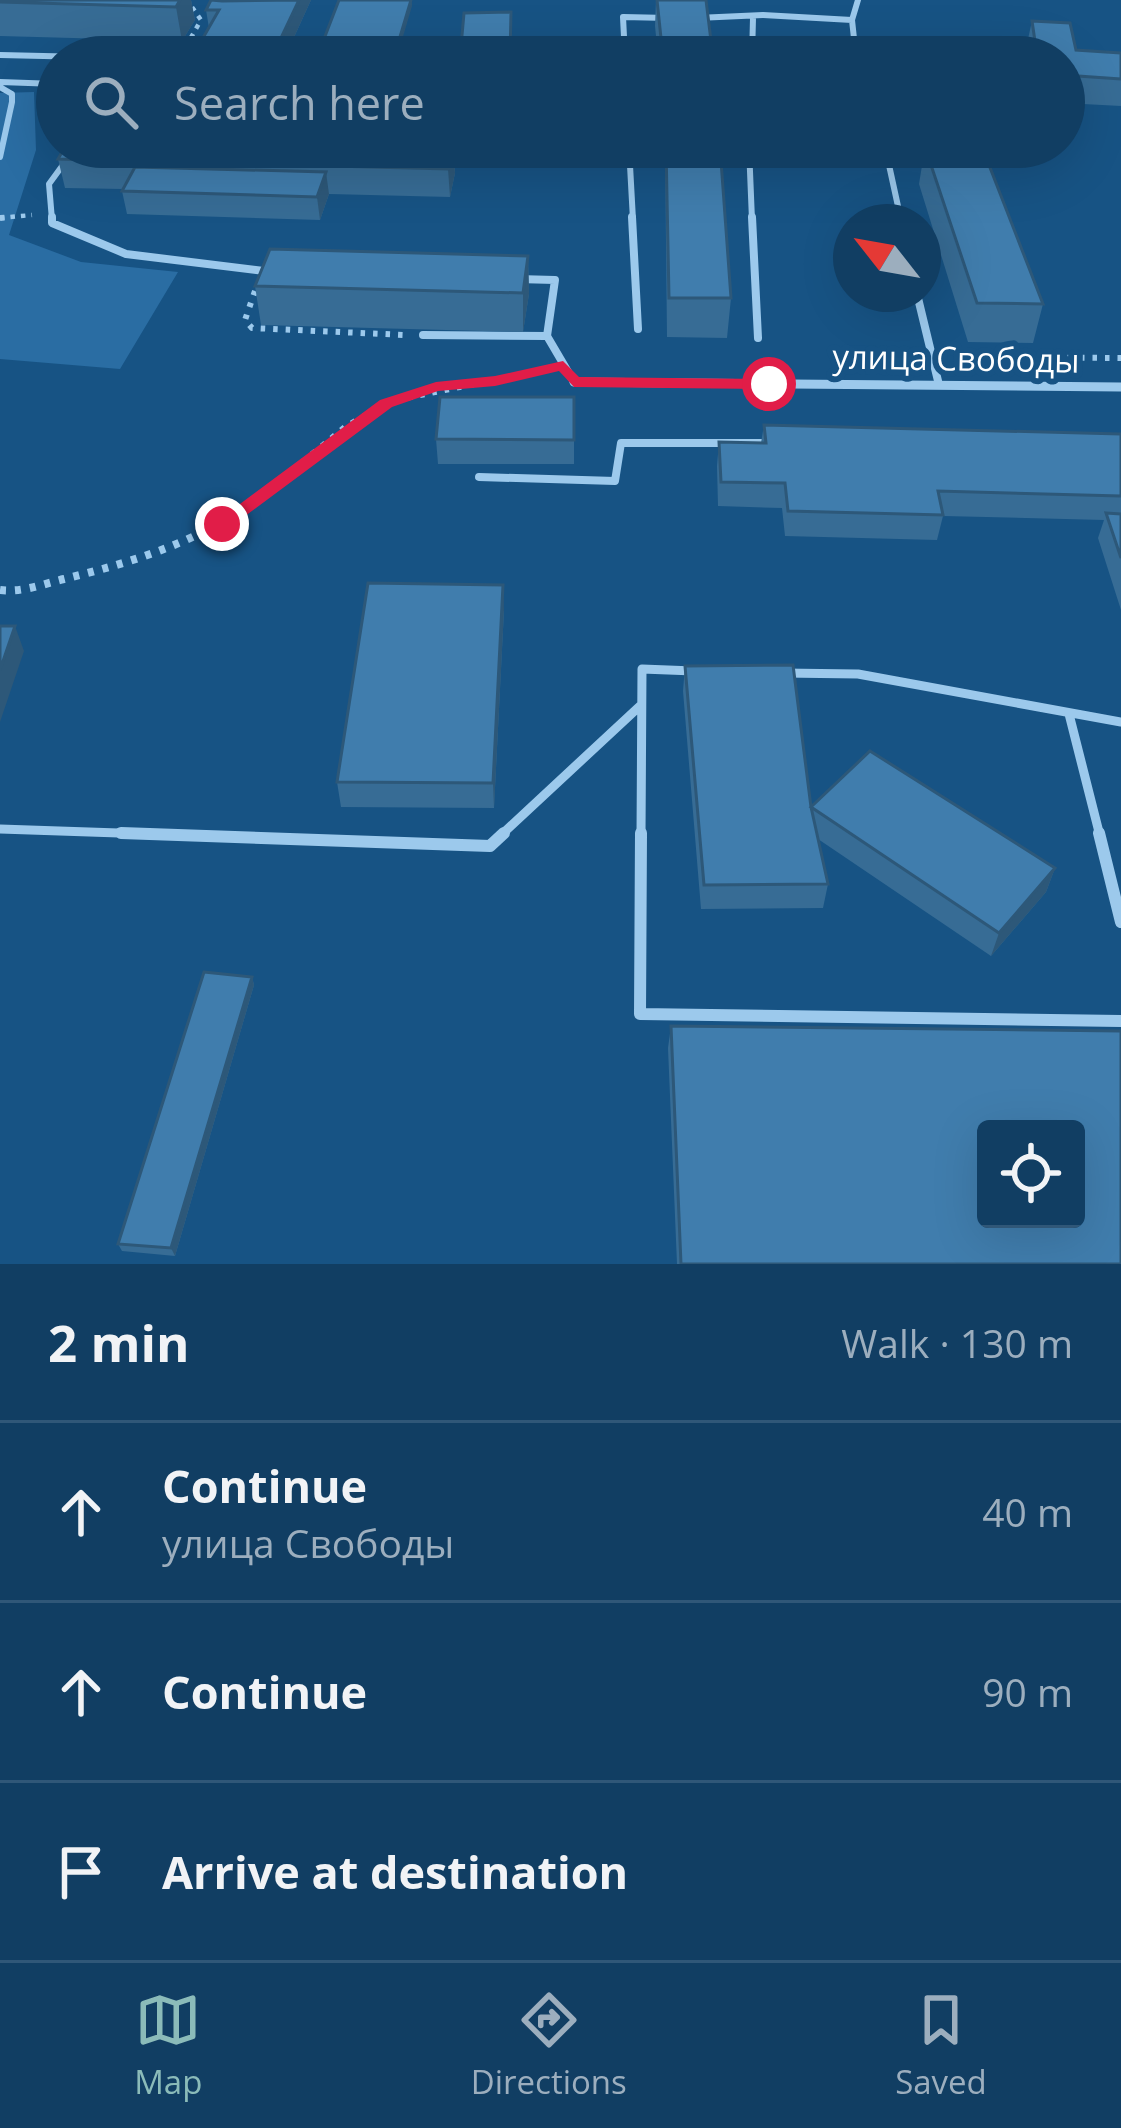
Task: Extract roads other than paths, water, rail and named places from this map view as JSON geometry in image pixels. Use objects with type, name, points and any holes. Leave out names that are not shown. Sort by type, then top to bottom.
[{"type":"street","name":"улица Свободы","points":[[574,382],[1121,387]]},
{"type":"lane","points":[[784,16],[789,0]]},
{"type":"lane","points":[[854,36],[852,20],[858,0]]},
{"type":"lane","points":[[624,36],[623,17],[852,20]]},
{"type":"lane","points":[[753,18],[753,36]]},
{"type":"lane","points":[[0,55],[36,56]]},
{"type":"lane","points":[[0,85],[36,84]]},
{"type":"lane","points":[[0,85],[12,94],[14,113],[2,136],[0,157]]},
{"type":"lane","points":[[61,168],[49,184],[52,223],[126,254],[284,273]]},
{"type":"lane","points":[[629,168],[638,329]]},
{"type":"lane","points":[[749,168],[758,338]]},
{"type":"lane","points":[[890,168],[897,204]]},
{"type":"lane","points":[[510,278],[555,280],[547,336],[574,382]]},
{"type":"lane","points":[[921,312],[939,386]]},
{"type":"lane","points":[[423,335],[547,336]]},
{"type":"lane","points":[[479,477],[615,481],[621,442],[788,443]]},
{"type":"lane","points":[[714,671],[642,669],[640,1014],[1121,1021]]},
{"type":"lane","points":[[762,672],[858,674],[1121,722]]},
{"type":"lane","points":[[0,830],[490,846],[642,704]]},
{"type":"lane","points":[[1069,714],[1121,922]]}]
